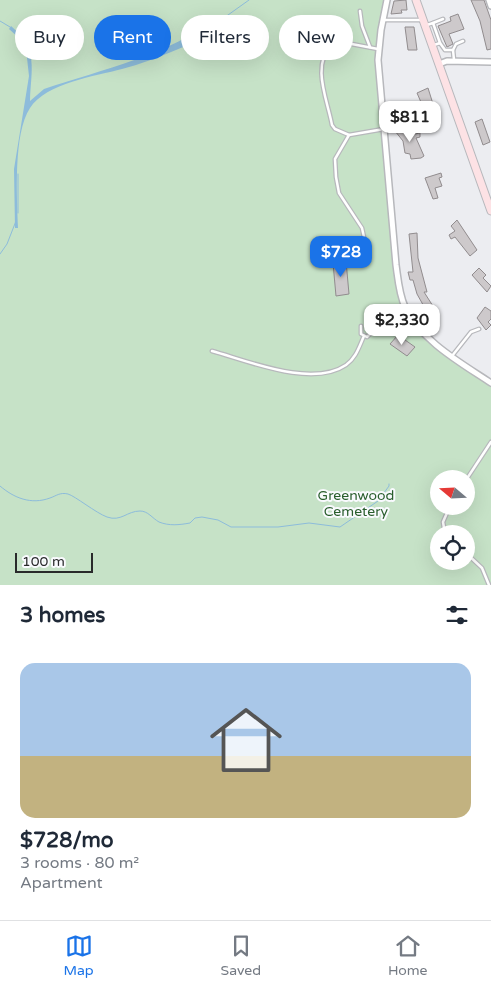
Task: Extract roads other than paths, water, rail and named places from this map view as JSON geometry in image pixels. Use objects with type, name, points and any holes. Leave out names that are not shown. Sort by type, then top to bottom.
[{"type":"main road","points":[[416,0],[491,211]]},
{"type":"street","points":[[388,0],[379,49],[384,129],[400,294],[411,316],[430,342],[491,383]]},
{"type":"street","points":[[489,0],[491,6]]},
{"type":"street","points":[[439,64],[491,62]]},
{"type":"lane","points":[[360,11],[362,26],[370,47]]},
{"type":"lane","points":[[383,20],[433,23],[443,19]]},
{"type":"lane","points":[[433,23],[440,43],[445,50],[452,50]]},
{"type":"lane","points":[[379,49],[341,42],[332,43],[323,54],[320,69],[332,125],[335,129],[349,135],[384,129]]},
{"type":"lane","points":[[454,62],[452,50],[456,44],[463,42]]},
{"type":"lane","points":[[432,46],[440,43]]},
{"type":"lane","points":[[349,135],[335,159],[339,193],[362,228],[366,249],[357,249],[355,254]]},
{"type":"lane","points":[[404,320],[411,316]]},
{"type":"lane","points":[[364,336],[372,334],[372,325]]},
{"type":"lane","points":[[361,326],[360,332],[364,336]]},
{"type":"lane","points":[[452,356],[471,332],[479,329]]},
{"type":"lane","points":[[212,351],[298,374],[316,373],[334,370],[347,364],[358,350],[364,336]]},
{"type":"lane","points":[[473,470],[491,442]]},
{"type":"lane","points":[[475,561],[482,568],[489,585]]},
{"type":"water","points":[[11,26],[15,30],[15,34],[9,29]]},
{"type":"water","points":[[181,40],[181,48],[171,52],[171,45]]},
{"type":"water","points":[[27,60],[31,60],[32,70],[30,101],[44,89],[135,60],[150,60],[59,87],[37,99],[30,108],[25,119],[18,149],[18,228],[15,228],[14,169],[29,76]]},
{"type":"waterway","points":[[228,15],[249,0]]},
{"type":"waterway","points":[[0,21],[10,27]]},
{"type":"waterway","points":[[18,174],[18,213]]},
{"type":"waterway","points":[[0,254],[7,244],[16,221]]},
{"type":"waterway","points":[[0,486],[17,497],[36,501],[60,494],[68,494],[102,515],[112,518],[135,511],[143,511],[159,522],[170,525],[190,523],[195,518],[202,517],[218,520],[231,527],[278,527],[309,523],[340,527],[378,501],[389,484]]},
{"type":"park label","name":"Greenwood Cemetery","points":[[356,504]]}]
